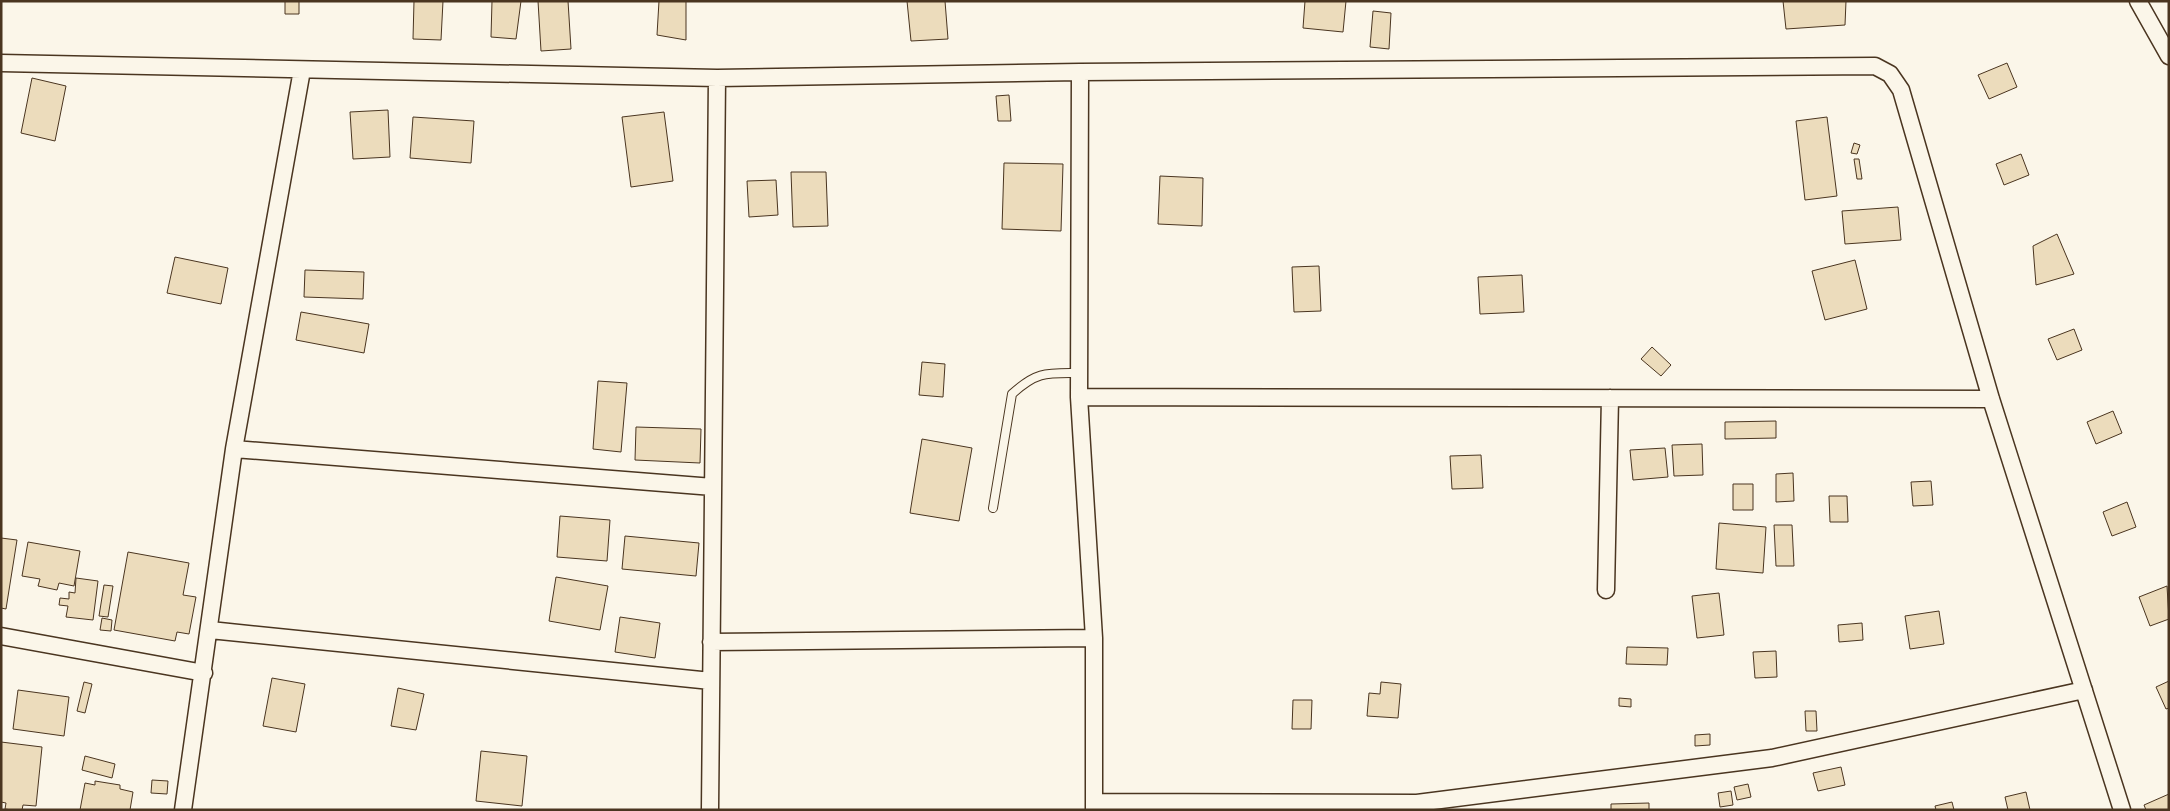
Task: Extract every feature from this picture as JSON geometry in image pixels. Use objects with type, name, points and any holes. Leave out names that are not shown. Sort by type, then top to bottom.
[{"type":"street","points":[[2138,1],[2168,54]]},
{"type":"street","points":[[1,63],[717,78],[1080,72],[1875,66],[1890,74],[1901,90],[1991,399],[2122,810]]},
{"type":"street","points":[[183,810],[234,450],[302,70]]},
{"type":"street","points":[[1080,72],[1079,397],[1094,638],[1094,806],[1417,803],[1772,758],[2084,690]]},
{"type":"street","points":[[710,810],[717,78]]},
{"type":"street","points":[[1079,397],[1991,399]]},
{"type":"street","points":[[1606,590],[1610,398]]},
{"type":"street","points":[[234,450],[713,487]]},
{"type":"street","points":[[210,630],[711,681]]},
{"type":"street","points":[[1,636],[204,672]]},
{"type":"street","points":[[712,642],[1094,638]]},
{"type":"lane","points":[[993,508],[1012,394],[1034,377],[1045,374],[1079,373]]},
{"type":"building","points":[[285,1],[299,1],[299,14],[285,14]]},
{"type":"building","points":[[414,1],[443,1],[441,40],[413,39]]},
{"type":"building","points":[[492,1],[521,1],[516,39],[491,37]]},
{"type":"building","points":[[538,1],[568,1],[571,49],[541,51]]},
{"type":"building","points":[[659,1],[686,1],[686,40],[657,35]]},
{"type":"building","points":[[907,1],[945,1],[948,39],[911,41]]},
{"type":"building","points":[[1305,1],[1346,1],[1343,32],[1303,28]]},
{"type":"building","points":[[1783,1],[1846,1],[1845,25],[1786,29]]},
{"type":"building","points":[[1373,11],[1391,13],[1389,49],[1370,47]]},
{"type":"building","points":[[2007,63],[2017,87],[1989,99],[1978,75]]},
{"type":"building","points":[[32,78],[66,86],[55,141],[21,133]]},
{"type":"building","points":[[1009,95],[1011,121],[998,121],[996,96]]},
{"type":"building","points":[[388,110],[390,157],[353,159],[350,112]]},
{"type":"building","points":[[664,112],[673,181],[631,187],[622,117]]},
{"type":"building","points":[[413,117],[474,121],[471,163],[410,158]]},
{"type":"building","points":[[1827,117],[1837,196],[1805,200],[1796,121]]},
{"type":"building","points":[[1854,143],[1860,145],[1857,154],[1851,153]]},
{"type":"building","points":[[2021,154],[2029,175],[2004,185],[1996,164]]},
{"type":"building","points":[[1854,159],[1859,159],[1862,179],[1857,179]]},
{"type":"building","points":[[1004,163],[1063,164],[1061,231],[1002,229]]},
{"type":"building","points":[[791,172],[826,172],[828,226],[793,227]]},
{"type":"building","points":[[1160,176],[1203,178],[1202,226],[1158,224]]},
{"type":"building","points":[[776,180],[778,215],[749,217],[747,181]]},
{"type":"building","points":[[1898,207],[1901,240],[1845,244],[1842,211]]},
{"type":"building","points":[[2057,234],[2074,274],[2036,285],[2033,246]]},
{"type":"building","points":[[175,257],[228,268],[221,304],[167,293]]},
{"type":"building","points":[[1855,260],[1867,309],[1825,320],[1812,271]]},
{"type":"building","points":[[1319,266],[1321,311],[1294,312],[1292,267]]},
{"type":"building","points":[[305,270],[364,272],[363,299],[304,297]]},
{"type":"building","points":[[1522,275],[1524,312],[1480,314],[1478,277]]},
{"type":"building","points":[[301,312],[369,324],[364,353],[296,340]]},
{"type":"building","points":[[2074,329],[2082,350],[2057,360],[2048,339]]},
{"type":"building","points":[[1652,347],[1671,365],[1661,376],[1641,359]]},
{"type":"building","points":[[922,362],[945,364],[943,397],[919,395]]},
{"type":"building","points":[[598,381],[627,383],[621,452],[593,449]]},
{"type":"building","points":[[2113,411],[2122,433],[2096,444],[2087,422]]},
{"type":"building","points":[[1776,421],[1776,438],[1725,439],[1725,422]]},
{"type":"building","points":[[636,427],[701,429],[700,463],[635,460]]},
{"type":"building","points":[[922,439],[972,448],[959,521],[910,513]]},
{"type":"building","points":[[1702,444],[1703,475],[1674,476],[1672,445]]},
{"type":"building","points":[[1665,448],[1668,477],[1633,480],[1630,450]]},
{"type":"building","points":[[1481,455],[1483,488],[1452,489],[1450,456]]},
{"type":"building","points":[[1793,473],[1794,501],[1776,502],[1776,474]]},
{"type":"building","points":[[1931,481],[1933,505],[1913,506],[1911,482]]},
{"type":"building","points":[[1733,484],[1753,484],[1753,510],[1733,510]]},
{"type":"building","points":[[1829,496],[1847,496],[1848,522],[1830,522]]},
{"type":"building","points":[[2127,502],[2136,527],[2112,536],[2103,512]]},
{"type":"building","points":[[560,516],[610,520],[607,561],[557,557]]},
{"type":"building","points":[[1719,523],[1766,527],[1763,573],[1716,569]]},
{"type":"building","points":[[1774,525],[1792,525],[1794,566],[1776,566]]},
{"type":"building","points":[[625,536],[699,543],[696,576],[622,569]]},
{"type":"building","points":[[1,538],[17,540],[6,609],[1,608]]},
{"type":"building","points":[[28,542],[80,551],[74,586],[59,583],[57,590],[38,586],[40,579],[22,576]]},
{"type":"building","points":[[128,552],[189,563],[183,595],[196,597],[189,634],[177,632],[175,641],[114,630]]},
{"type":"building","points":[[556,577],[608,586],[600,630],[549,621]]},
{"type":"building","points":[[76,578],[98,581],[93,620],[66,617],[68,606],[59,605],[60,598],[69,599],[69,592],[75,593]]},
{"type":"building","points":[[104,585],[113,586],[108,617],[99,616]]},
{"type":"building","points":[[2167,586],[2169,619],[2150,626],[2139,597]]},
{"type":"building","points":[[1719,593],[1724,635],[1697,638],[1692,596]]},
{"type":"building","points":[[1939,611],[1944,644],[1910,649],[1905,616]]},
{"type":"building","points":[[620,617],[660,623],[655,658],[615,652]]},
{"type":"building","points":[[102,618],[112,620],[111,631],[100,630]]},
{"type":"building","points":[[1862,623],[1863,640],[1839,642],[1838,625]]},
{"type":"building","points":[[1627,647],[1668,648],[1667,665],[1626,664]]},
{"type":"building","points":[[1776,651],[1777,677],[1755,678],[1753,652]]},
{"type":"building","points":[[272,678],[305,684],[296,732],[263,726]]},
{"type":"building","points":[[2169,681],[2169,708],[2166,709],[2156,687]]},
{"type":"building","points":[[84,682],[92,684],[85,713],[77,711]]},
{"type":"building","points":[[1381,682],[1401,684],[1398,718],[1367,716],[1369,693],[1380,694]]},
{"type":"building","points":[[398,688],[424,694],[416,730],[391,726]]},
{"type":"building","points":[[18,690],[69,697],[64,736],[13,729]]},
{"type":"building","points":[[1619,698],[1631,699],[1631,707],[1619,706]]},
{"type":"building","points":[[1293,700],[1312,700],[1311,729],[1292,729]]},
{"type":"building","points":[[1805,711],[1816,711],[1817,731],[1806,731]]},
{"type":"building","points":[[1710,734],[1710,745],[1695,746],[1695,735]]},
{"type":"building","points":[[1,742],[42,747],[36,806],[23,805],[22,810],[12,810],[5,809],[6,803],[1,802]]},
{"type":"building","points":[[481,751],[527,756],[522,806],[476,801]]},
{"type":"building","points":[[85,756],[115,764],[112,778],[82,770]]},
{"type":"building","points":[[1841,767],[1845,785],[1818,791],[1813,773]]},
{"type":"building","points":[[152,780],[168,781],[167,794],[151,793]]},
{"type":"building","points":[[95,781],[120,785],[120,789],[133,792],[130,810],[80,810],[85,783],[95,785]]},
{"type":"building","points":[[1748,784],[1751,797],[1737,800],[1734,787]]},
{"type":"building","points":[[1731,791],[1733,805],[1720,807],[1718,793]]},
{"type":"building","points":[[2026,792],[2030,810],[2008,810],[2005,797]]},
{"type":"building","points":[[2169,794],[2169,810],[2146,810],[2144,805]]},
{"type":"building","points":[[1952,802],[1954,810],[1936,810],[1935,806]]},
{"type":"building","points":[[1649,803],[1649,810],[1611,810],[1611,804]]}]
